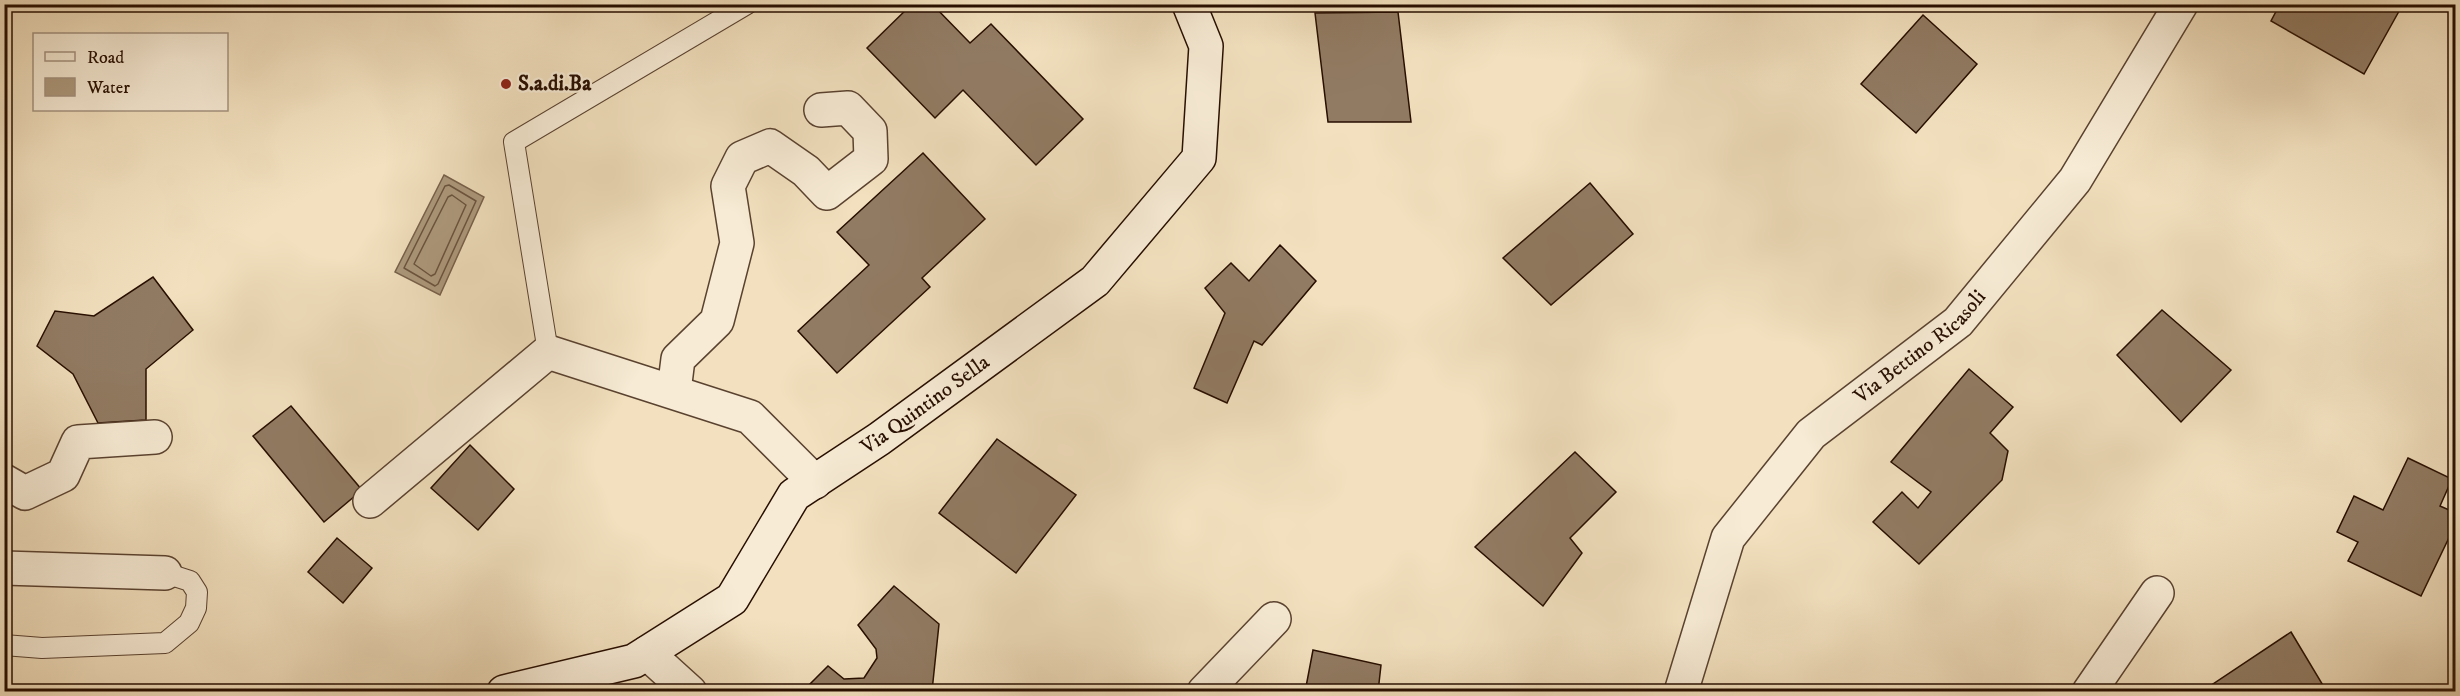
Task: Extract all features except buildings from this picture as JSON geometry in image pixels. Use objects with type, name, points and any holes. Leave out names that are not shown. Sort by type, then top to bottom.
[{"type":"street","name":"Via Quintino Sella","points":[[504,692],[634,661],[732,599],[794,495],[879,439],[1095,281],[1199,159],[1206,46],[1189,4]]},
{"type":"street","name":"Via Bettino Ricasoli","points":[[1681,689],[1728,538],[1811,434],[1958,322],[2075,180],[2181,4]]},
{"type":"street","points":[[674,391],[678,359],[717,321],[737,243],[728,186],[742,158],[770,146],[806,171],[827,193],[871,159],[870,131],[848,108],[821,110]]},
{"type":"street","points":[[370,501],[548,352],[750,417],[814,482]]},
{"type":"street","points":[[4,481],[26,493],[63,475],[78,442],[155,437]]},
{"type":"street","points":[[4,568],[165,573]]},
{"type":"street","points":[[2089,692],[2157,593]]},
{"type":"street","points":[[1204,692],[1274,619]]},
{"type":"street","points":[[647,653],[690,692]]},
{"type":"lane","points":[[548,352],[514,142],[747,4]]},
{"type":"lane","points":[[4,645],[42,648],[165,643],[189,623],[196,608],[196,592],[190,581],[165,573]]},
{"type":"water","points":[[444,175],[484,197],[440,295],[395,272]]},
{"type":"place","name":"S.a.di.Ba","points":[[506,84]]}]
